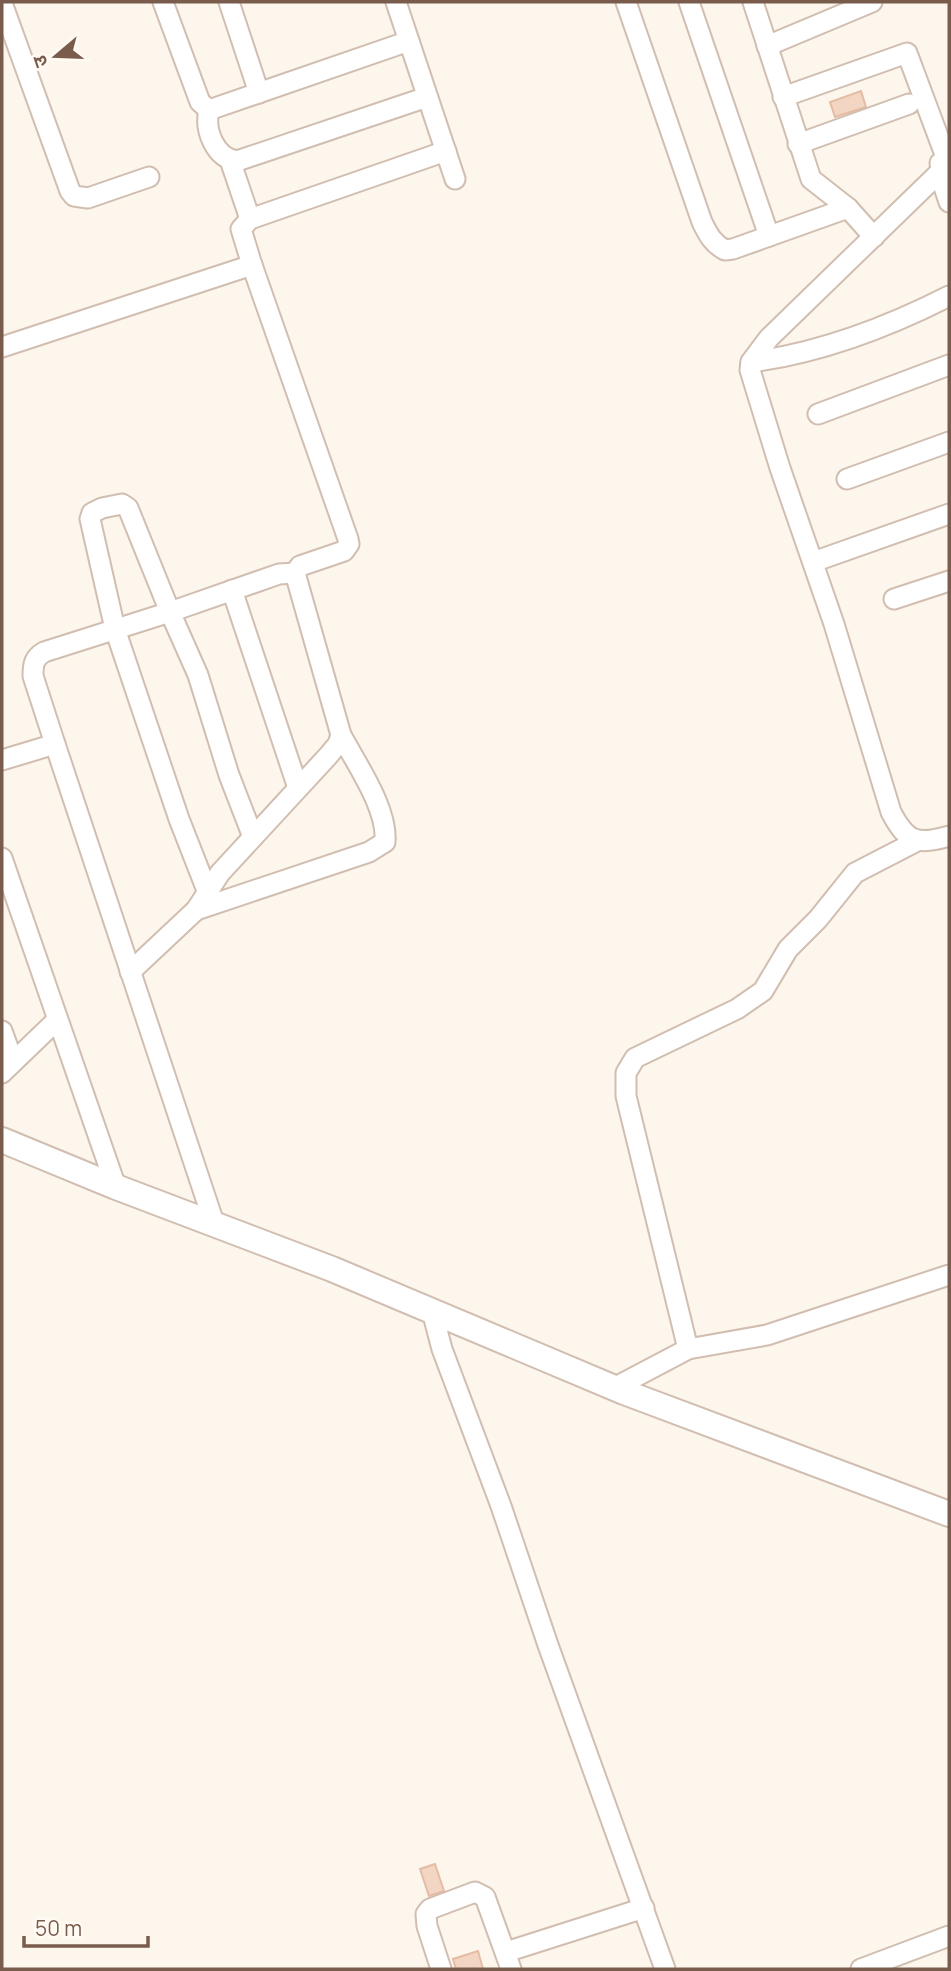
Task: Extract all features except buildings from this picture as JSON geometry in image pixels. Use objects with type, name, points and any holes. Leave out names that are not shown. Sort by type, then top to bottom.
[{"type":"street","points":[[163,2],[200,102],[209,110]]},
{"type":"street","points":[[229,2],[259,93]]},
{"type":"street","points":[[396,2],[455,179]]},
{"type":"street","points":[[626,2],[709,238],[725,250],[848,208]]},
{"type":"street","points":[[689,2],[769,236]]},
{"type":"street","points":[[753,2],[811,179],[848,208],[874,237]]},
{"type":"street","points":[[767,46],[872,2]]},
{"type":"street","points":[[2,3],[33,93],[74,196],[88,198],[149,177]]},
{"type":"street","points":[[209,110],[409,41]]},
{"type":"street","points":[[783,97],[907,52],[946,149],[940,159],[940,172],[949,202]]},
{"type":"street","points":[[230,160],[245,160],[427,97]]},
{"type":"street","points":[[798,144],[909,104]]},
{"type":"street","points":[[209,110],[206,122],[209,133],[218,149],[230,160],[250,219]]},
{"type":"street","points":[[295,573],[300,566],[344,551],[349,544],[252,265],[242,229],[250,219],[446,151]]},
{"type":"street","points":[[940,172],[769,338],[751,362],[751,380],[834,624],[891,813],[907,836],[917,841],[928,842],[949,836]]},
{"type":"street","points":[[2,347],[252,265]]},
{"type":"street","points":[[751,362],[790,356],[883,326],[949,296]]},
{"type":"street","points":[[818,414],[949,365]]},
{"type":"street","points":[[847,479],[949,442]]},
{"type":"street","points":[[208,893],[183,830],[115,629],[90,519],[92,513],[102,508],[122,504],[128,508],[198,674],[233,787],[253,837]]},
{"type":"street","points":[[813,562],[949,514]]},
{"type":"street","points":[[214,1223],[33,676],[35,661],[44,652],[279,574],[295,573]]},
{"type":"street","points":[[196,910],[369,852],[385,842],[386,830],[377,804],[341,735],[295,573]]},
{"type":"street","points":[[894,599],[949,581]]},
{"type":"street","points":[[232,590],[298,788]]},
{"type":"street","points":[[130,972],[196,910],[220,873],[334,749],[341,735]]},
{"type":"street","points":[[2,760],[55,744]]},
{"type":"street","points":[[688,1349],[626,1096],[625,1073],[635,1058],[737,1009],[763,991],[788,949],[818,919],[855,873],[917,841]]},
{"type":"street","points":[[2,858],[56,1021],[116,1187]]},
{"type":"street","points":[[7,1067],[56,1021]]},
{"type":"street","points":[[2,1031],[7,1067]]},
{"type":"street","points":[[2,1140],[432,1311],[614,1388],[949,1514]]},
{"type":"street","points":[[614,1388],[688,1349],[767,1335],[949,1275]]},
{"type":"street","points":[[432,1311],[442,1349],[501,1506],[548,1646],[644,1908],[663,1969]]},
{"type":"street","points":[[441,1969],[426,1926],[426,1914],[430,1909],[475,1892],[485,1897],[508,1961],[644,1908]]},
{"type":"street","points":[[861,1969],[949,1936]]}]
